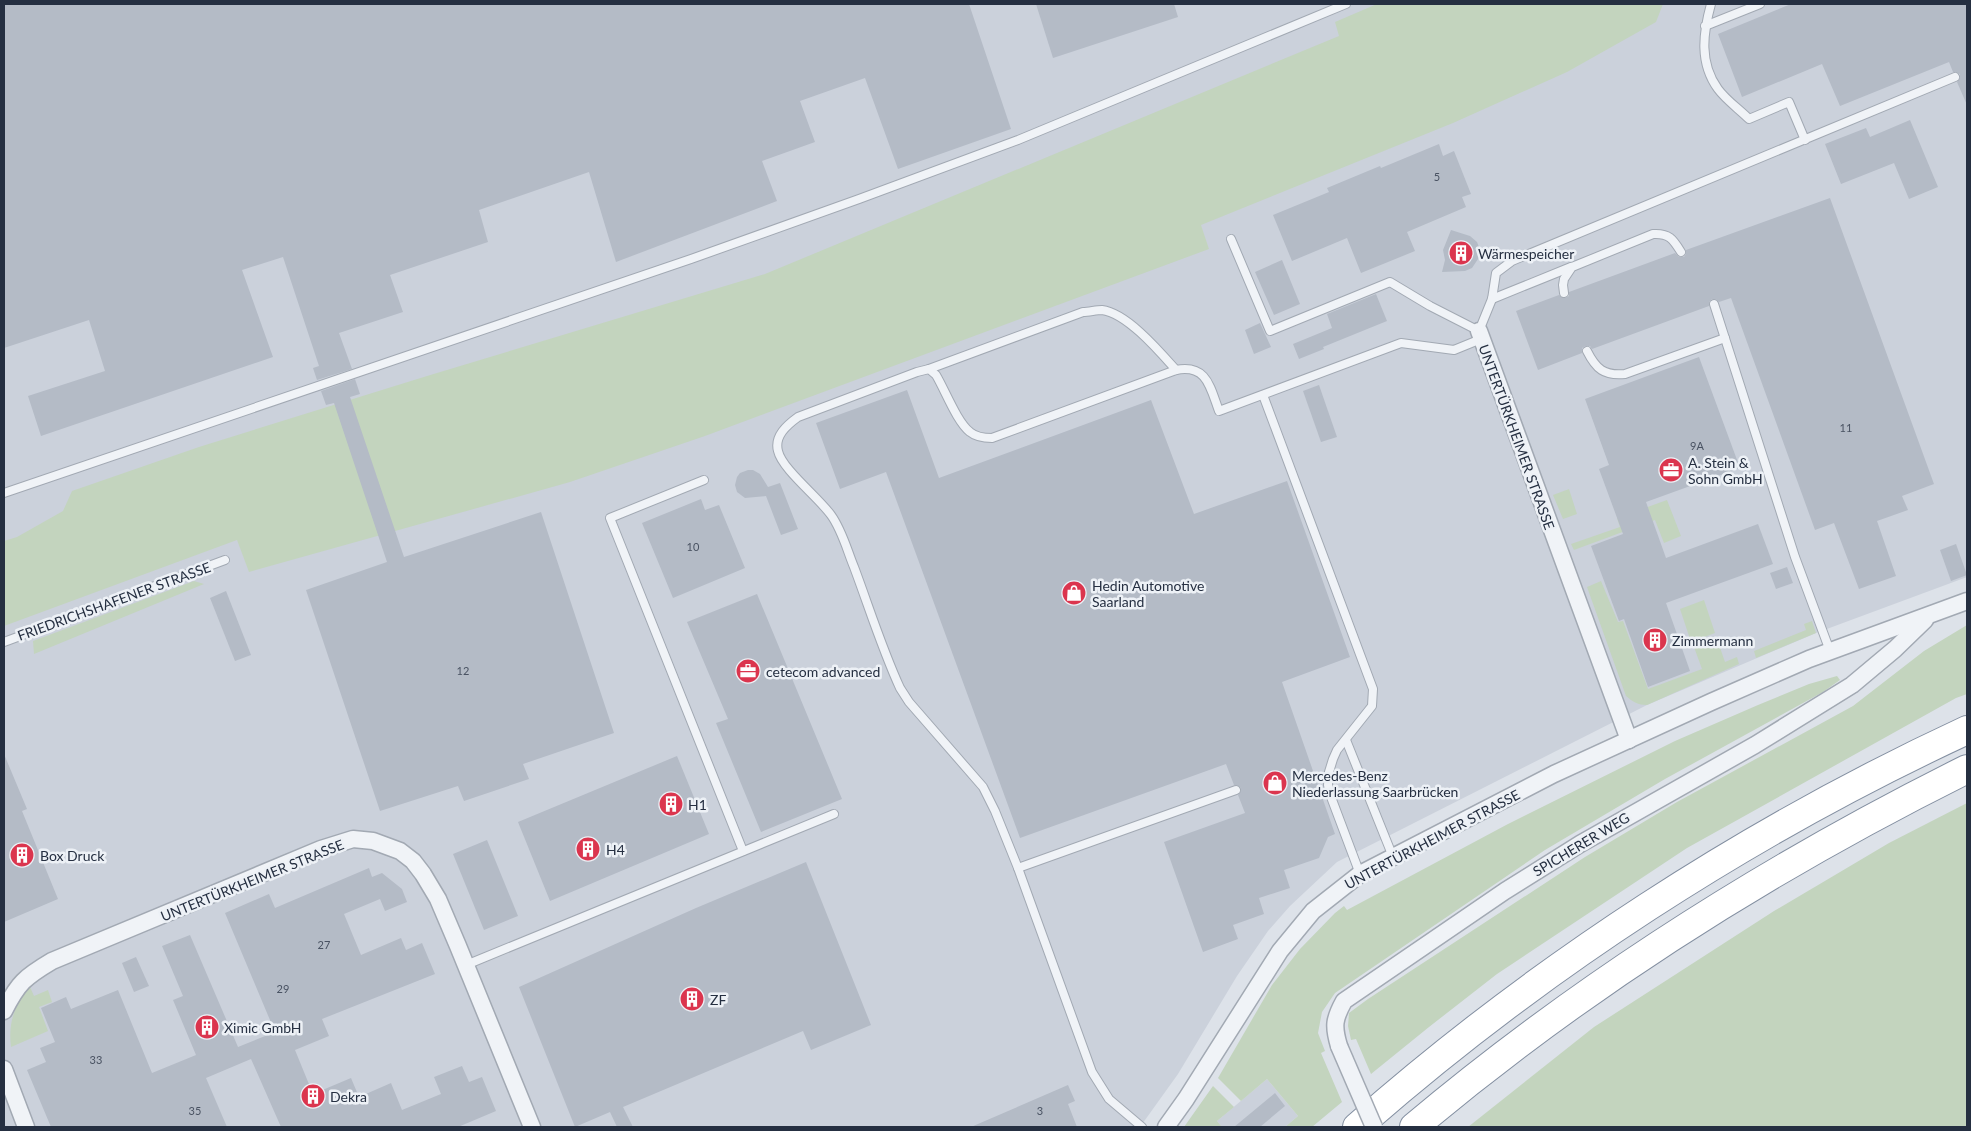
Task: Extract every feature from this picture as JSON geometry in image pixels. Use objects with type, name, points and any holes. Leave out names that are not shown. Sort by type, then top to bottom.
[{"type":"highway","points":[[1357,1127],[1447,1052],[1524,992],[1624,923],[1813,808],[1893,764],[1967,730]]},
{"type":"highway","points":[[1414,1127],[1550,1021],[1646,952],[1798,859],[1905,800],[1967,769]]},
{"type":"street","name":"UNTERTÜRKHEIMER STRASSE","points":[[1480,335],[1629,740]]},
{"type":"street","name":"UNTERTÜRKHEIMER STRASSE","points":[[1166,1127],[1186,1099],[1280,950],[1313,911],[1360,874],[1546,778],[1762,679],[1830,651],[1967,601]]},
{"type":"street","name":"SPICHERER WEG","points":[[1374,1127],[1334,1030],[1336,1015],[1344,1001],[1505,891],[1580,844],[1755,745],[1852,685],[1895,649],[1931,614]]},
{"type":"street","name":"UNTERTÜRKHEIMER STRASSE","points":[[4,1011],[14,990],[27,977],[52,961],[321,849],[353,839],[381,843],[400,851],[413,862],[435,892],[532,1127]]},
{"type":"street","points":[[4,1069],[26,1127]]},
{"type":"lane","points":[[4,493],[691,259],[858,199],[1018,140],[1346,4]]},
{"type":"lane","points":[[1711,4],[1705,26],[1703,45],[1706,64],[1718,89],[1749,119],[1789,102],[1805,140]]},
{"type":"lane","points":[[1705,26],[1760,4]]},
{"type":"lane","points":[[929,369],[936,375],[962,424],[980,438],[992,438],[1176,370],[1187,368],[1197,371],[1207,379],[1219,411],[1401,343],[1454,350],[1480,335],[1492,299],[1496,273],[1512,261],[1955,77]]},
{"type":"lane","points":[[1492,299],[1653,234],[1662,233],[1670,236],[1681,252]]},
{"type":"lane","points":[[1232,239],[1270,331],[1390,282],[1480,335]]},
{"type":"lane","points":[[1564,293],[1564,279],[1572,266]]},
{"type":"lane","points":[[1714,304],[1795,557],[1830,651]]},
{"type":"lane","points":[[1142,1127],[1109,1099],[1092,1072],[1018,868],[995,811],[983,788],[909,702],[900,688],[840,530],[822,502],[788,470],[778,450],[780,435],[788,424],[798,417],[1082,312],[1103,310],[1119,317],[1150,340],[1176,370]]},
{"type":"lane","points":[[1587,351],[1598,368],[1615,375],[1625,374],[1725,338]]},
{"type":"lane","points":[[1263,395],[1373,689],[1372,706],[1337,750],[1329,772],[1328,785],[1334,808],[1360,874]]},
{"type":"lane","points":[[704,480],[610,518],[743,851]]},
{"type":"lane","name":"FRIEDRICHSHAFENER STRASSE","points":[[4,642],[225,560]]},
{"type":"lane","points":[[1346,740],[1393,856]]},
{"type":"lane","points":[[1018,868],[1236,790]]},
{"type":"lane","points":[[466,965],[834,814]]},
{"type":"shaded area","points":[[4,4],[1967,4],[1967,577],[1816,633],[1647,705],[1337,862],[1290,906],[1268,931],[1237,976],[1178,1074],[1140,1127],[4,1127]]},
{"type":"shaded area","points":[[1267,1079],[1298,1116],[1285,1127],[1222,1127],[1217,1121]]},
{"type":"green space","points":[[1377,4],[1663,4],[1656,22],[1567,72],[1453,123],[1201,225],[1209,249],[705,436],[570,482],[249,572],[237,540],[4,626],[4,541],[17,537],[63,511],[72,491],[199,447],[765,274],[1339,36],[1335,22]]},
{"type":"green space","points":[[1569,489],[1577,514],[1563,519],[1553,495]]},
{"type":"green space","points":[[1667,500],[1681,536],[1664,543],[1655,520],[1574,550],[1571,544],[1620,527],[1617,518]]},
{"type":"green space","points":[[194,581],[204,584],[34,654],[33,641]]},
{"type":"green space","points":[[1601,581],[1618,622],[1623,621],[1648,689],[1702,669],[1694,647],[1717,639],[1725,662],[1737,657],[1739,664],[1647,705],[1633,701],[1626,696],[1587,587]]},
{"type":"green space","points":[[1704,600],[1715,633],[1691,642],[1680,609]]},
{"type":"green space","points":[[1812,621],[1816,633],[1756,658],[1754,651],[1806,630],[1804,624]]},
{"type":"green space","points":[[1967,625],[1967,694],[1956,698],[1687,848],[1497,974],[1371,1074],[1356,1039],[1351,1040],[1348,1026],[1349,1013],[1585,857],[1677,802],[1853,706],[1924,651]]},
{"type":"green space","points":[[1837,676],[1840,680],[1823,692],[1665,779],[1545,850],[1335,993],[1322,1012],[1318,1033],[1325,1051],[1321,1053],[1342,1102],[1312,1127],[1285,1127],[1298,1116],[1267,1079],[1241,1101],[1218,1078],[1272,985],[1300,949],[1344,906],[1347,910],[1508,824],[1675,741],[1809,684]]},
{"type":"green space","points":[[1967,803],[1967,1127],[1468,1127],[1594,1027],[1774,911],[1889,843]]},
{"type":"green space","points":[[30,987],[34,996],[48,990],[52,1002],[39,1007],[48,1031],[11,1047],[10,1030],[13,1015]]},
{"type":"green space","points":[[1213,1086],[1234,1107],[1217,1121],[1222,1127],[1184,1127]]},
{"type":"building","points":[[4,4],[969,4],[1011,129],[898,169],[865,78],[800,101],[815,142],[762,161],[777,201],[616,262],[589,172],[479,210],[488,242],[390,275],[403,312],[339,333],[352,369],[317,380],[313,368],[319,366],[283,257],[242,270],[273,357],[41,436],[28,396],[105,371],[89,320],[4,348]]},
{"type":"building","points":[[1036,4],[1174,4],[1178,17],[1053,58]]},
{"type":"building","points":[[1791,4],[1967,4],[1967,105],[1957,82],[1960,74],[1953,72],[1949,62],[1840,106],[1822,64],[1742,97],[1718,34]]},
{"type":"building","points":[[1910,120],[1938,187],[1909,199],[1894,163],[1841,184],[1825,144],[1866,128],[1870,137]]},
{"type":"building","points":[[1439,144],[1443,156],[1454,151],[1471,194],[1462,197],[1466,207],[1407,232],[1415,251],[1361,273],[1347,238],[1292,261],[1273,215],[1329,192],[1327,188]]},
{"type":"building","points":[[1830,198],[1934,484],[1902,496],[1908,510],[1877,521],[1896,576],[1859,589],[1834,523],[1815,530],[1731,298],[1719,302],[1716,299],[1712,299],[1709,302],[1709,306],[1592,349],[1590,346],[1585,346],[1582,348],[1582,353],[1538,370],[1516,311],[1559,295],[1565,298],[1569,296],[1569,292],[1675,253],[1679,257],[1684,257],[1686,250]]},
{"type":"building","name":"Wärmespeicher","points":[[1451,230],[1470,236],[1477,242],[1480,256],[1472,268],[1465,271],[1442,272],[1445,260],[1443,250]]},
{"type":"building","points":[[1282,260],[1300,304],[1274,315],[1255,272]]},
{"type":"building","points":[[1376,294],[1387,321],[1323,347],[1324,349],[1299,359],[1293,344],[1332,328],[1327,314]]},
{"type":"building","points":[[1260,323],[1271,347],[1254,354],[1245,330]]},
{"type":"building","points":[[1699,357],[1740,468],[1646,502],[1666,558],[1758,524],[1773,564],[1666,603],[1690,671],[1648,687],[1624,619],[1619,621],[1591,546],[1623,534],[1599,469],[1609,465],[1585,399]]},
{"type":"building","points":[[355,379],[360,394],[350,397],[404,557],[541,512],[614,733],[523,764],[529,779],[464,801],[458,786],[380,811],[306,590],[387,562],[334,403],[326,405],[321,391]]},
{"type":"building","points":[[1319,385],[1337,437],[1321,442],[1303,391]]},
{"type":"building","points":[[907,390],[939,478],[1151,400],[1194,514],[1287,481],[1350,657],[1282,682],[1335,834],[1328,837],[1319,858],[1284,870],[1290,888],[1259,898],[1264,914],[1233,925],[1238,939],[1203,952],[1164,842],[1245,813],[1238,795],[1241,788],[1234,785],[1226,764],[1020,838],[886,472],[840,489],[816,423]]},
{"type":"building","points":[[753,470],[760,474],[768,487],[780,483],[798,529],[781,535],[766,496],[745,498],[737,492],[735,485],[737,477],[740,473]]},
{"type":"building","points":[[701,499],[705,510],[719,505],[745,568],[673,598],[642,523]]},
{"type":"building","points":[[1956,544],[1967,575],[1951,581],[1940,550]]},
{"type":"building","points":[[1787,567],[1793,583],[1776,589],[1770,573]]},
{"type":"building","points":[[226,591],[251,655],[235,661],[210,598]]},
{"type":"building","name":"cetecom advanced","points":[[757,594],[842,799],[761,832],[716,723],[728,719],[687,622]]},
{"type":"building","name":"Box Druck","points":[[4,754],[27,809],[22,811],[58,899],[4,922]]},
{"type":"building","name":"H4","points":[[677,756],[709,834],[550,901],[518,822]]},
{"type":"building","points":[[487,840],[518,916],[484,930],[453,854]]},
{"type":"building","name":"ZF","points":[[806,862],[871,1025],[811,1050],[803,1031],[623,1107],[633,1127],[617,1127],[610,1112],[575,1127],[519,987],[696,908]]},
{"type":"building","points":[[369,868],[372,877],[382,873],[402,889],[407,902],[385,911],[380,899],[344,914],[361,955],[401,938],[406,950],[422,943],[435,974],[322,1019],[329,1036],[295,1050],[313,1094],[351,1078],[359,1097],[391,1083],[402,1110],[441,1094],[434,1077],[462,1066],[469,1082],[482,1077],[496,1111],[458,1127],[281,1127],[251,1059],[206,1078],[227,1127],[51,1127],[27,1070],[46,1062],[40,1048],[55,1042],[41,1008],[66,997],[71,1009],[118,990],[152,1073],[196,1055],[173,1000],[183,996],[162,946],[190,935],[238,1047],[275,1032],[225,913],[269,894],[275,908]]},
{"type":"building","points":[[136,957],[149,986],[134,992],[122,963]]},
{"type":"building","points":[[1068,1085],[1075,1101],[1068,1104],[1077,1127],[971,1127]]},
{"type":"building","points":[[1275,1093],[1285,1106],[1260,1127],[1234,1127]]},
{"type":"place","name":"Wärmespeicher","points":[[1461,253]]},
{"type":"place","name":"A. Stein & Sohn GmbH","points":[[1671,470]]},
{"type":"place","name":"Hedin Automotive Saarland","points":[[1074,593]]},
{"type":"place","name":"Zimmermann","points":[[1655,640]]},
{"type":"place","name":"cetecom advanced","points":[[748,671]]},
{"type":"place","name":"Mercedes-Benz Niederlassung Saarbrücken","points":[[1275,783]]},
{"type":"place","name":"H1","points":[[671,804]]},
{"type":"place","name":"H4","points":[[588,849]]},
{"type":"place","name":"Box Druck","points":[[22,855]]},
{"type":"place","name":"ZF","points":[[692,999]]},
{"type":"place","name":"Ximic GmbH","points":[[207,1027]]},
{"type":"place","name":"Dekra","points":[[313,1096]]}]
